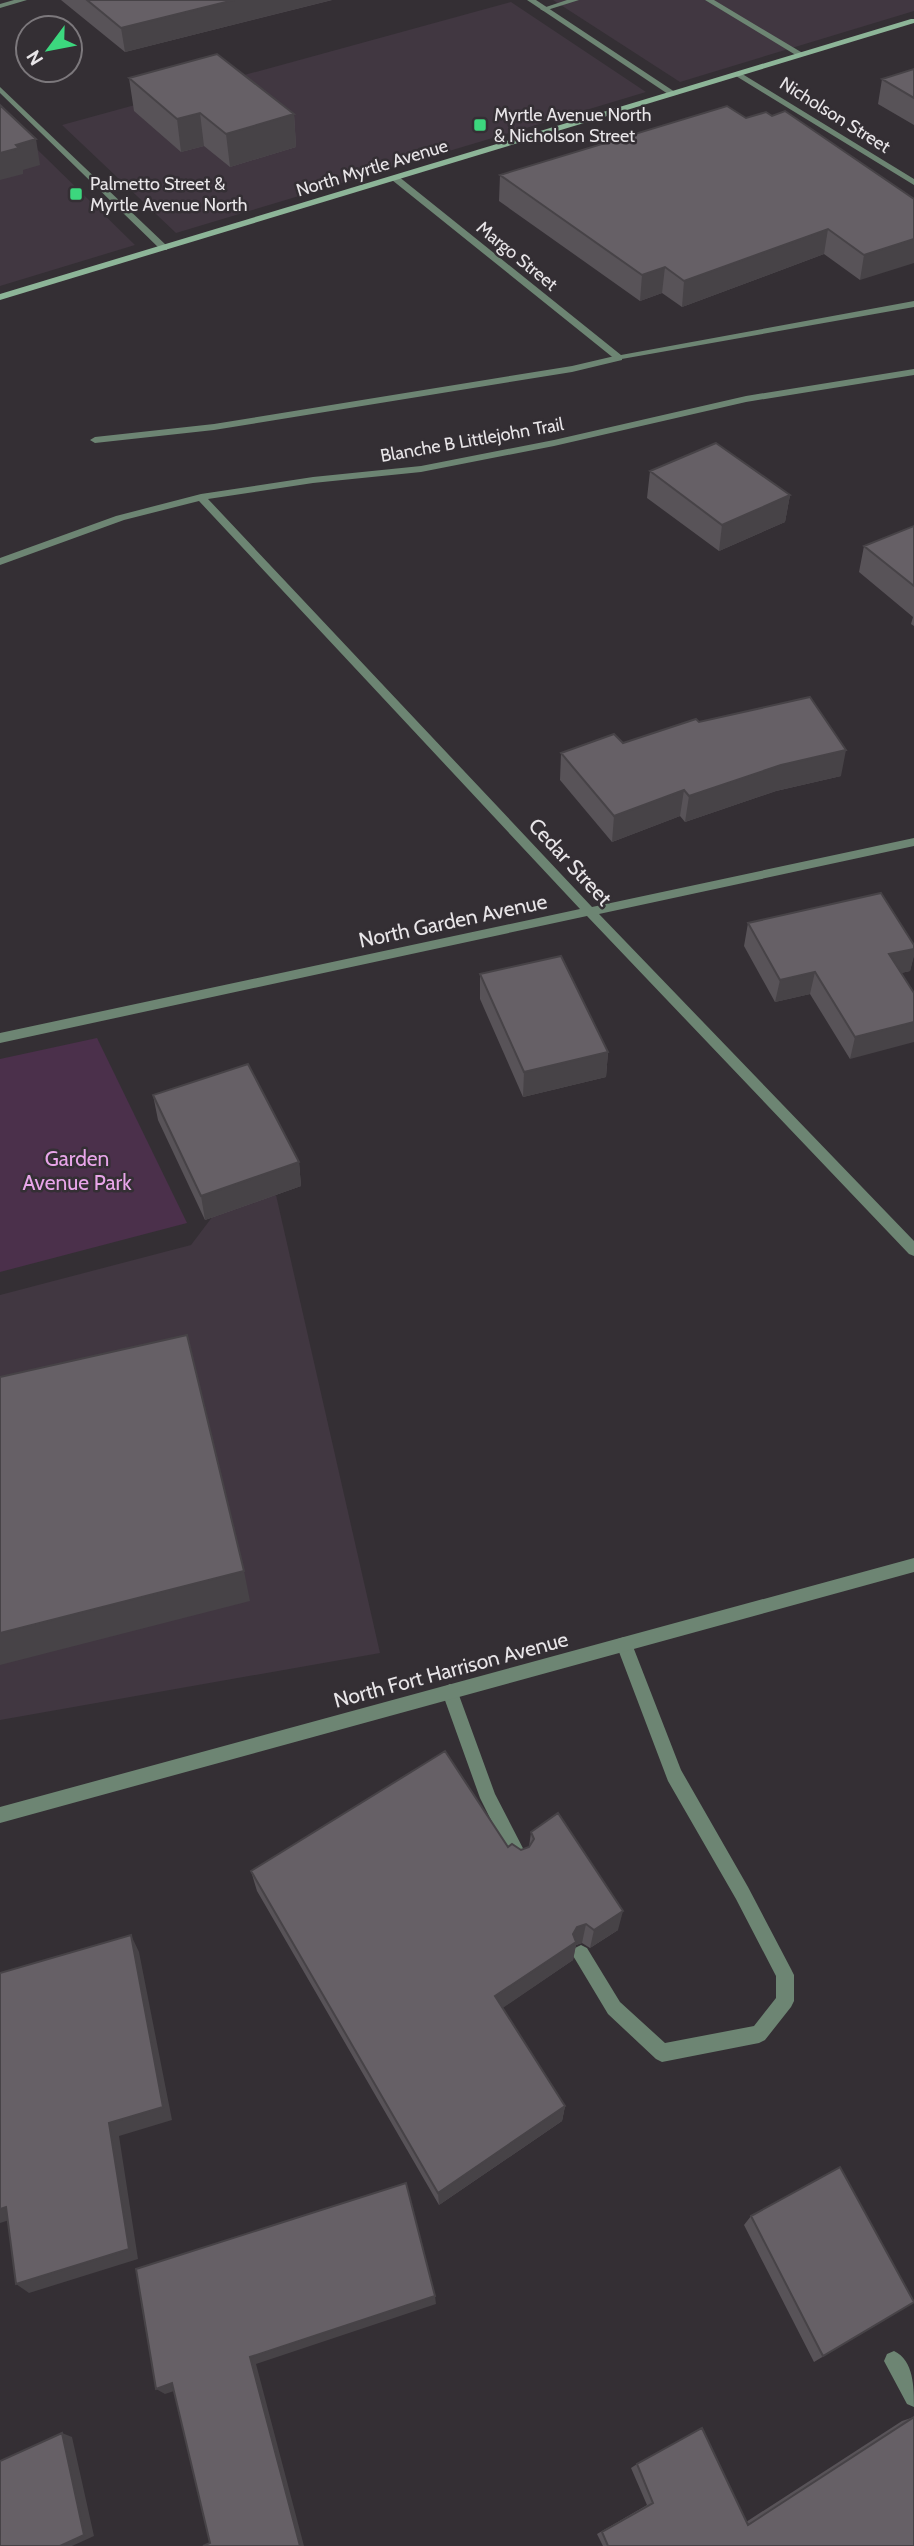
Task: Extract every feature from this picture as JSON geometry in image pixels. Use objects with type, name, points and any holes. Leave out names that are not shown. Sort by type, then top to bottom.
[{"type":"main road","name":"North Myrtle Avenue","points":[[0,297],[914,20]]},
{"type":"street","points":[[0,6],[23,0]]},
{"type":"street","points":[[531,0],[674,93]]},
{"type":"street","points":[[544,9],[575,0]]},
{"type":"street","points":[[709,0],[802,55]]},
{"type":"street","name":"Nicholson Street","points":[[739,74],[914,183]]},
{"type":"street","points":[[0,89],[164,248]]},
{"type":"street","name":"Margo Street","points":[[395,178],[619,358]]},
{"type":"street","points":[[95,440],[214,427],[572,369],[914,304]]},
{"type":"street","name":"Blanche B Littlejohn Trail","points":[[0,562],[120,517],[201,497],[313,480],[421,469],[554,443],[746,399],[914,372]]},
{"type":"street","name":"Cedar Street","points":[[201,497],[590,912],[914,1250]]},
{"type":"street","name":"North Garden Avenue","points":[[0,1038],[914,842]]},
{"type":"street","name":"North Fort Harrison Avenue","points":[[0,1815],[914,1565]]},
{"type":"street","points":[[581,1954],[614,2008],[662,2053],[759,2034],[785,2001],[785,1975],[742,1893],[674,1775],[624,1644]]},
{"type":"street","points":[[450,1692],[488,1798],[520,1859]]},
{"type":"street","points":[[894,2361],[914,2397]]},
{"type":"shaded area","points":[[553,0],[914,0],[914,11],[680,82]]},
{"type":"shaded area","points":[[511,2],[646,92],[176,233],[62,125]]},
{"type":"shaded area","points":[[0,113],[135,245],[0,286]]},
{"type":"shaded area","points":[[276,1195],[380,1653],[0,1720],[0,1295],[191,1245],[216,1212]]},
{"type":"green space","name":"Garden Avenue Park","points":[[97,1038],[187,1223],[0,1272],[0,1059]]},
{"type":"building","points":[[87,0],[234,0],[121,28]]},
{"type":"building","points":[[217,54],[294,114],[226,134],[200,113],[177,119],[129,78]]},
{"type":"building","points":[[914,69],[914,98],[882,79]]},
{"type":"building","points":[[0,105],[36,139],[16,145],[19,148],[0,153]]},
{"type":"building","points":[[727,106],[746,118],[766,112],[772,116],[785,111],[914,199],[914,239],[864,255],[828,229],[684,281],[665,267],[642,275],[500,175]]},
{"type":"building","points":[[716,443],[790,495],[722,525],[650,471]]},
{"type":"building","points":[[914,526],[914,586],[864,546]]},
{"type":"building","points":[[810,697],[846,750],[781,765],[689,796],[684,790],[614,816],[561,753],[614,734],[623,743],[696,719],[699,722]]},
{"type":"building","points":[[881,893],[914,945],[914,949],[889,954],[914,993],[914,1022],[855,1037],[815,972],[780,980],[748,923]]},
{"type":"building","points":[[561,956],[608,1052],[524,1072],[480,974]]},
{"type":"building","points":[[248,1064],[299,1162],[201,1196],[153,1095]]},
{"type":"building","points":[[187,1335],[244,1571],[0,1633],[0,1377]]},
{"type":"building","points":[[445,1751],[508,1847],[512,1844],[521,1850],[529,1847],[534,1839],[531,1832],[558,1813],[623,1911],[594,1930],[586,1924],[577,1927],[573,1934],[576,1942],[495,1996],[565,2106],[438,2193],[251,1871]]},
{"type":"building","points":[[131,1935],[163,2107],[109,2123],[129,2249],[16,2284],[6,2207],[0,2209],[0,1973]]},
{"type":"building","points":[[840,2167],[914,2302],[823,2356],[751,2216]]},
{"type":"building","points":[[406,2183],[435,2296],[250,2357],[300,2546],[203,2546],[210,2543],[172,2383],[156,2389],[136,2269]]},
{"type":"building","points":[[914,2417],[914,2546],[608,2546],[602,2532],[653,2503],[637,2464],[702,2428],[748,2525]]},
{"type":"building","points":[[62,2433],[84,2535],[60,2546],[0,2546],[0,2461]]},
{"type":"place","name":"Myrtle Avenue North & Nicholson Street","points":[[480,125]]},
{"type":"place","name":"Palmetto Street & Myrtle Avenue North","points":[[76,194]]}]
